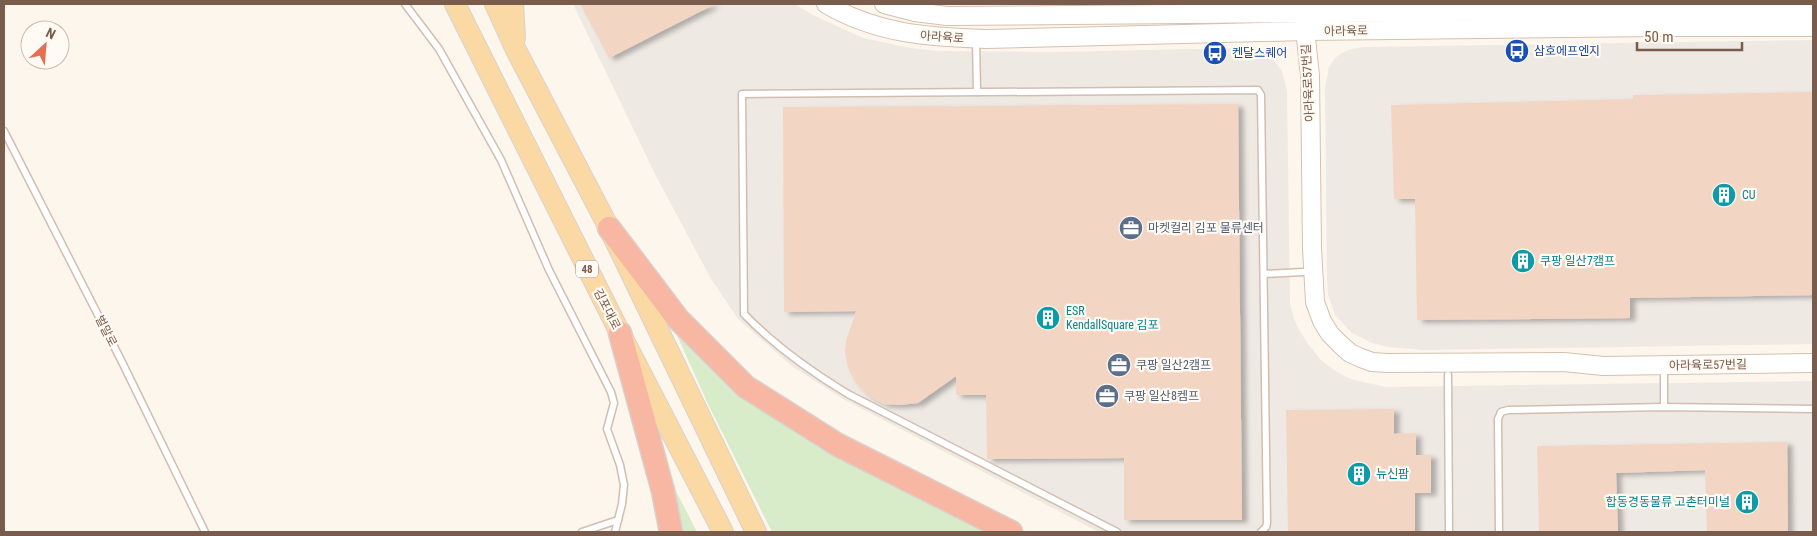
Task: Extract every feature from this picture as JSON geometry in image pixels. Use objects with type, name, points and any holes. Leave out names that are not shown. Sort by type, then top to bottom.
[{"type":"highway","points":[[609,228],[678,319],[746,387],[838,445],[1011,532]]},
{"type":"highway","points":[[620,333],[663,491],[671,532]]},
{"type":"main road","name":"김포대로","points":[[455,4],[620,333],[723,532]]},
{"type":"main road","points":[[495,4],[516,50],[609,228],[756,532]]},
{"type":"main road","points":[[513,4],[516,50]]},
{"type":"street","name":"아라육로","points":[[826,4],[852,17],[893,30],[934,37],[976,39],[1304,31],[1813,27]]},
{"type":"street","name":"아라육로","points":[[884,4],[915,12],[947,16],[1304,8],[1813,9]]},
{"type":"street","points":[[1304,8],[1304,31]]},
{"type":"street","name":"아라육로57번길","points":[[1304,31],[1298,76],[1303,272],[1306,302],[1311,322],[1327,345],[1339,357],[1360,369],[1372,372],[1448,375],[1564,372],[1603,366]]},
{"type":"street","name":"아라육로57번길","points":[[1304,31],[1310,76],[1314,291],[1318,311],[1330,334],[1350,352],[1367,360],[1380,362],[1430,364],[1564,362],[1603,366],[1664,366],[1813,363]]},
{"type":"lane","points":[[405,4],[435,43],[500,160],[549,270],[610,392],[614,403],[607,429],[620,465],[624,485],[614,532]]},
{"type":"lane","points":[[976,39],[977,92]]},
{"type":"lane","points":[[1117,532],[848,394],[781,349],[744,314],[742,94],[1258,90],[1261,95],[1267,523],[1261,532]]},
{"type":"lane","name":"벌말로","points":[[4,131],[122,362],[205,532]]},
{"type":"lane","points":[[1264,274],[1303,272]]},
{"type":"lane","points":[[1664,366],[1664,407]]},
{"type":"lane","points":[[1448,375],[1449,532]]},
{"type":"lane","points":[[1499,532],[1498,418],[1501,412],[1508,410],[1664,407],[1813,409]]},
{"type":"lane","points":[[582,532],[618,520]]},
{"type":"shaded area","points":[[573,4],[795,4],[813,15],[863,38],[910,48],[939,51],[1053,52],[1242,48],[1263,52],[1272,58],[1282,71],[1287,91],[1290,303],[1298,328],[1321,360],[1346,377],[1387,387],[1813,381],[1813,532],[1099,532],[843,399],[793,367],[738,319],[710,277],[656,176]]},
{"type":"shaded area","points":[[1813,40],[1813,344],[1422,350],[1388,347],[1372,343],[1352,333],[1335,315],[1328,295],[1327,279],[1325,89],[1329,67],[1335,58],[1342,53],[1364,47]]},
{"type":"green space","points":[[670,320],[722,378],[769,415],[829,452],[988,532],[772,532],[708,404]]},
{"type":"green space","points":[[663,466],[697,532],[678,532]]},
{"type":"building","points":[[580,4],[715,4],[609,58]]},
{"type":"building","points":[[1813,92],[1813,295],[1630,298],[1630,318],[1417,320],[1415,199],[1394,199],[1391,105],[1633,99],[1633,95]]},
{"type":"building","name":"ESR KendallSquare 김포","points":[[1238,104],[1242,520],[1124,520],[1124,458],[987,459],[986,395],[956,395],[956,376],[918,403],[884,404],[867,395],[855,382],[848,368],[845,353],[846,341],[856,311],[784,312],[783,107]]},
{"type":"building","name":"뉴신팜","points":[[1394,409],[1394,434],[1416,433],[1416,455],[1431,455],[1431,493],[1415,493],[1415,532],[1288,532],[1286,410]]},
{"type":"building","name":"합동경동물류 고촌터미널","points":[[1787,442],[1788,532],[1707,532],[1705,470],[1616,473],[1618,532],[1539,532],[1537,446]]},
{"type":"place","name":"삼호에프엔지","points":[[1517,51]]},
{"type":"place","name":"켄달스퀘어","points":[[1215,53]]},
{"type":"place","name":"CU","points":[[1724,195]]},
{"type":"place","name":"마켓컬리 김포 물류센터","points":[[1131,228]]},
{"type":"place","name":"쿠팡 일산7캠프","points":[[1523,261]]},
{"type":"place","name":"ESR KendallSquare 김포","points":[[1048,318]]},
{"type":"place","name":"쿠팡 일산2캠프","points":[[1119,365]]},
{"type":"place","name":"쿠팡 일산8켐프","points":[[1107,396]]},
{"type":"place","name":"뉴신팜","points":[[1359,474]]},
{"type":"place","name":"합동경동물류 고촌터미널","points":[[1747,502]]}]
